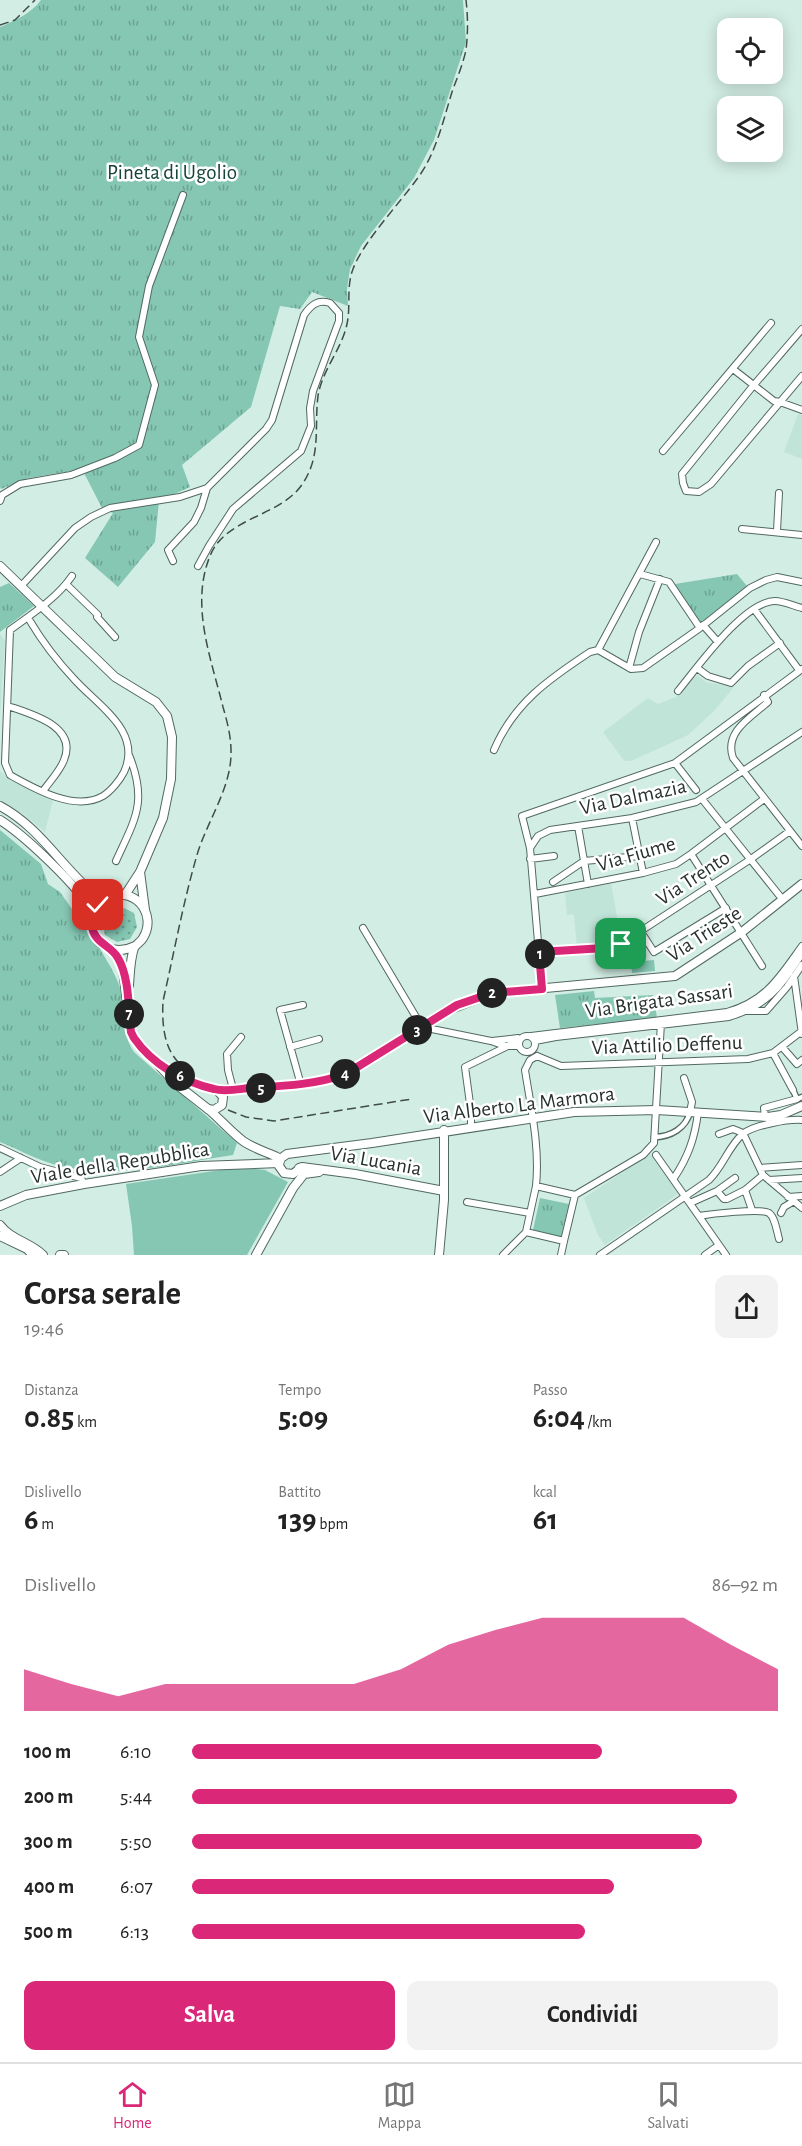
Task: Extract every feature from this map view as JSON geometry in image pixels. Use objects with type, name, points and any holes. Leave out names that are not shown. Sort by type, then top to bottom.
[{"type":"main road","points":[[0,806],[35,830],[89,891],[102,901]]},
{"type":"main road","points":[[0,820],[39,852],[85,902],[93,914]]},
{"type":"main road","name":"Via Trieste","points":[[215,1090],[301,1085],[328,1080],[349,1072],[457,1005],[492,993],[675,976],[742,933],[802,885]]},
{"type":"main road","points":[[125,895],[137,900],[145,910],[147,930],[135,946],[120,951],[113,950],[101,944],[97,939],[92,927],[93,914],[102,901],[112,896],[125,895]]},
{"type":"main road","points":[[135,946],[130,964],[128,998],[134,1038],[176,1084],[206,1107],[214,1110],[237,1089]]},
{"type":"main road","points":[[113,950],[123,970],[128,998]]},
{"type":"main road","points":[[160,1065],[189,1081],[215,1090],[223,1097],[221,1105]]},
{"type":"main road","points":[[206,1107],[204,1094],[215,1090]]},
{"type":"street","points":[[0,501],[2,495],[20,484],[62,477],[125,454],[139,445],[155,384],[139,337],[149,286],[183,195]]},
{"type":"street","points":[[22,585],[75,528],[91,517],[110,508],[180,497],[207,488],[266,429],[272,420],[304,315],[317,302],[330,303],[339,314],[339,321],[313,391],[310,408],[311,426],[301,451],[233,509],[198,566]]},
{"type":"street","points":[[663,451],[771,323]]},
{"type":"street","points":[[802,329],[682,474],[682,483],[686,491],[699,492],[711,484],[802,376]]},
{"type":"street","points":[[733,369],[774,401],[802,410]]},
{"type":"street","points":[[173,561],[168,550],[194,522],[207,488]]},
{"type":"street","points":[[777,531],[779,493]]},
{"type":"street","points":[[742,529],[802,535]]},
{"type":"street","points":[[598,650],[656,542]]},
{"type":"street","points":[[0,566],[116,677],[156,702],[167,716],[172,737],[171,779],[163,818],[140,872],[125,895]]},
{"type":"street","points":[[640,574],[669,582],[701,626],[717,641]]},
{"type":"street","points":[[10,630],[16,630],[30,621],[67,585],[72,576]]},
{"type":"street","points":[[494,750],[509,720],[522,704],[561,670],[590,652],[598,650],[629,668],[643,668],[737,597],[766,580],[777,577],[802,582]]},
{"type":"street","points":[[629,668],[639,632],[660,579]]},
{"type":"street","points":[[67,585],[98,615],[97,617],[115,637]]},
{"type":"street","points":[[678,691],[717,641],[754,609],[764,603],[776,601],[802,608]]},
{"type":"street","points":[[10,630],[44,607]]},
{"type":"street","points":[[542,989],[530,849],[522,816],[675,763],[801,669],[754,609]]},
{"type":"street","points":[[30,621],[73,678],[122,726],[138,783],[138,811],[116,861]]},
{"type":"street","points":[[10,630],[5,763],[9,775],[72,802],[90,801],[104,795],[122,776],[129,754]]},
{"type":"street","points":[[697,668],[708,675],[731,683],[748,666],[780,643]]},
{"type":"street","points":[[764,695],[768,702],[732,736],[729,747],[733,758],[802,846]]},
{"type":"street","points":[[8,706],[47,720],[63,735],[67,745],[66,757],[43,791]]},
{"type":"street","name":"Via Dalmazia","points":[[530,849],[538,836],[550,830],[632,818],[702,799],[802,732]]},
{"type":"street","points":[[675,763],[696,790]]},
{"type":"street","points":[[702,799],[783,900]]},
{"type":"street","name":"Via Fiume","points":[[535,894],[643,873],[676,864],[764,799]]},
{"type":"street","points":[[632,818],[643,873]]},
{"type":"street","points":[[578,826],[588,884]]},
{"type":"street","name":"Via Trento","points":[[539,952],[612,947],[621,944],[790,831]]},
{"type":"street","points":[[691,854],[762,966]]},
{"type":"street","points":[[530,859],[554,856]]},
{"type":"street","points":[[553,882],[584,861],[640,856]]},
{"type":"street","points":[[140,872],[145,910]]},
{"type":"street","points":[[641,932],[654,951],[726,908]]},
{"type":"street","points":[[363,928],[422,1027],[491,1041],[521,1044],[529,1052],[534,1042]]},
{"type":"street","name":"Via Brigata Sassari","points":[[534,1042],[727,1012],[754,1002],[768,991],[802,946]]},
{"type":"street","name":"Via Brigata Sassari","points":[[661,1023],[729,1017],[747,1011],[770,997],[784,982],[802,954]]},
{"type":"street","name":"Via Brigata Sassari","points":[[747,1011],[766,1011],[802,965]]},
{"type":"street","points":[[794,975],[802,1033]]},
{"type":"street","points":[[301,1085],[280,1010],[303,1005]]},
{"type":"street","points":[[536,1186],[575,1195],[650,1149],[654,1137],[657,1110],[661,1023]]},
{"type":"street","name":"Via Attilio Deffenu","points":[[537,1056],[561,1066],[748,1059],[773,1053],[802,1033]]},
{"type":"street","points":[[503,1255],[526,1232],[538,1169],[521,1044],[526,1035],[534,1042],[537,1056],[530,1060],[525,1070]]},
{"type":"street","points":[[237,1089],[228,1070],[227,1053],[241,1038]]},
{"type":"street","points":[[290,1047],[320,1039]]},
{"type":"street","points":[[491,1041],[505,1046]]},
{"type":"street","points":[[471,1127],[465,1067],[505,1046],[521,1044]]},
{"type":"street","points":[[783,1048],[797,1064],[802,1060]]},
{"type":"street","points":[[765,1116],[764,1108],[800,1100],[773,1053]]},
{"type":"street","points":[[674,1178],[689,1151],[695,1133],[692,1102],[684,1078]]},
{"type":"street","name":"Via Alberto La Marmora","points":[[289,1153],[601,1110],[789,1116],[800,1100]]},
{"type":"street","points":[[221,1105],[220,1114],[224,1121]]},
{"type":"street","points":[[206,1107],[224,1121],[241,1140],[289,1153],[299,1158],[300,1168],[294,1188]]},
{"type":"street","points":[[654,1137],[663,1137],[676,1131],[694,1112]]},
{"type":"street","points":[[600,1255],[715,1174],[743,1133],[789,1116],[802,1120]]},
{"type":"street","points":[[440,1255],[444,1191],[444,1130]]},
{"type":"street","points":[[719,1134],[733,1130],[743,1133],[766,1177],[802,1208]]},
{"type":"street","points":[[253,1144],[277,1156],[281,1170],[286,1174],[293,1174],[300,1168]]},
{"type":"street","points":[[247,1163],[252,1156],[253,1144]]},
{"type":"street","points":[[0,1148],[40,1167],[81,1178],[84,1184]]},
{"type":"street","points":[[279,1162],[289,1153]]},
{"type":"street","points":[[656,1155],[726,1255]]},
{"type":"street","points":[[0,1172],[21,1158]]},
{"type":"street","name":"Viale della Repubblica","points":[[0,1206],[26,1195],[84,1184],[201,1166],[279,1162]]},
{"type":"street","points":[[760,1168],[795,1167],[802,1164]]},
{"type":"street","name":"Via Lucania","points":[[300,1168],[355,1174],[444,1191]]},
{"type":"street","points":[[256,1255],[304,1174],[333,1172]]},
{"type":"street","points":[[717,1191],[727,1199],[766,1177],[799,1179],[802,1184]]},
{"type":"street","points":[[690,1203],[717,1191],[735,1178]]},
{"type":"street","points":[[745,1190],[752,1210]]},
{"type":"street","points":[[561,1255],[575,1195]]},
{"type":"street","points":[[788,1197],[802,1196]]},
{"type":"street","points":[[781,1213],[784,1208],[794,1202]]},
{"type":"street","points":[[467,1203],[530,1213]]},
{"type":"street","points":[[699,1216],[752,1210],[769,1214],[779,1239]]},
{"type":"street","points":[[0,1225],[10,1236],[35,1247],[44,1255]]},
{"type":"street","points":[[526,1232],[564,1241]]},
{"type":"street","points":[[0,1236],[27,1249],[33,1255]]},
{"type":"street","points":[[705,1255],[719,1245]]},
{"type":"shaded area","points":[[798,414],[802,415],[802,459],[784,452]]},
{"type":"shaded area","points":[[0,634],[5,640],[0,718]]},
{"type":"shaded area","points":[[697,675],[706,682],[734,687],[714,711],[688,735],[631,761],[625,761],[603,732],[648,698],[658,704],[676,697],[693,676]]},
{"type":"shaded area","points":[[0,771],[11,781],[53,800],[45,832],[22,813],[0,802]]},
{"type":"shaded area","points":[[611,883],[621,939],[577,946],[574,916],[567,915],[565,893]]},
{"type":"shaded area","points":[[650,1154],[678,1194],[605,1245],[598,1235],[584,1198]]},
{"type":"green space","name":"Pineta di Ugolio","points":[[41,0],[463,0],[466,42],[434,140],[414,178],[361,246],[350,269],[347,289],[348,306],[312,292],[300,309],[280,306],[251,407],[182,465],[190,487],[159,501],[155,542],[118,587],[85,558],[113,513],[103,510],[82,469],[29,478],[1,489],[0,487],[0,27],[28,13]]},
{"type":"green space","points":[[737,574],[747,586],[699,624],[675,584]]},
{"type":"green space","points":[[9,583],[34,606],[0,632],[0,587]]},
{"type":"green space","points":[[0,830],[41,864],[48,884],[60,892],[110,966],[121,990],[126,1036],[134,1052],[237,1143],[233,1155],[151,1168],[89,1170],[51,1164],[0,1142]]},
{"type":"green space","points":[[122,907],[134,913],[137,927],[130,939],[117,942],[105,935],[102,922],[108,910]]},
{"type":"green space","points":[[654,960],[655,971],[632,973],[631,962]]},
{"type":"green space","points":[[594,991],[595,998],[653,995],[657,1018],[560,1028],[555,995]]},
{"type":"green space","points":[[241,1167],[265,1170],[288,1182],[247,1255],[134,1255],[126,1184]]},
{"type":"green space","points":[[540,1198],[569,1204],[561,1237],[533,1230]]},
{"type":"railway","points":[[0,25],[15,20],[35,0]]},
{"type":"railway","points":[[179,1063],[167,1042],[163,1026],[163,1001],[192,873],[201,842],[228,778],[231,751],[227,723],[204,631],[202,612],[204,575],[217,543],[227,533],[279,505],[301,486],[308,475],[315,453],[320,386],[344,333],[353,269],[373,235],[424,169],[434,148],[466,50],[468,25],[466,0]]},
{"type":"railway","points":[[228,1110],[246,1117],[274,1121],[412,1099]]},
{"type":"route","points":[[98,905],[93,914],[92,927],[101,944],[113,950],[123,970],[131,1032],[134,1038],[143,1050],[160,1065],[189,1081],[217,1090],[301,1085],[346,1074],[457,1005],[492,993],[542,989],[539,952],[605,948],[621,944]]}]
